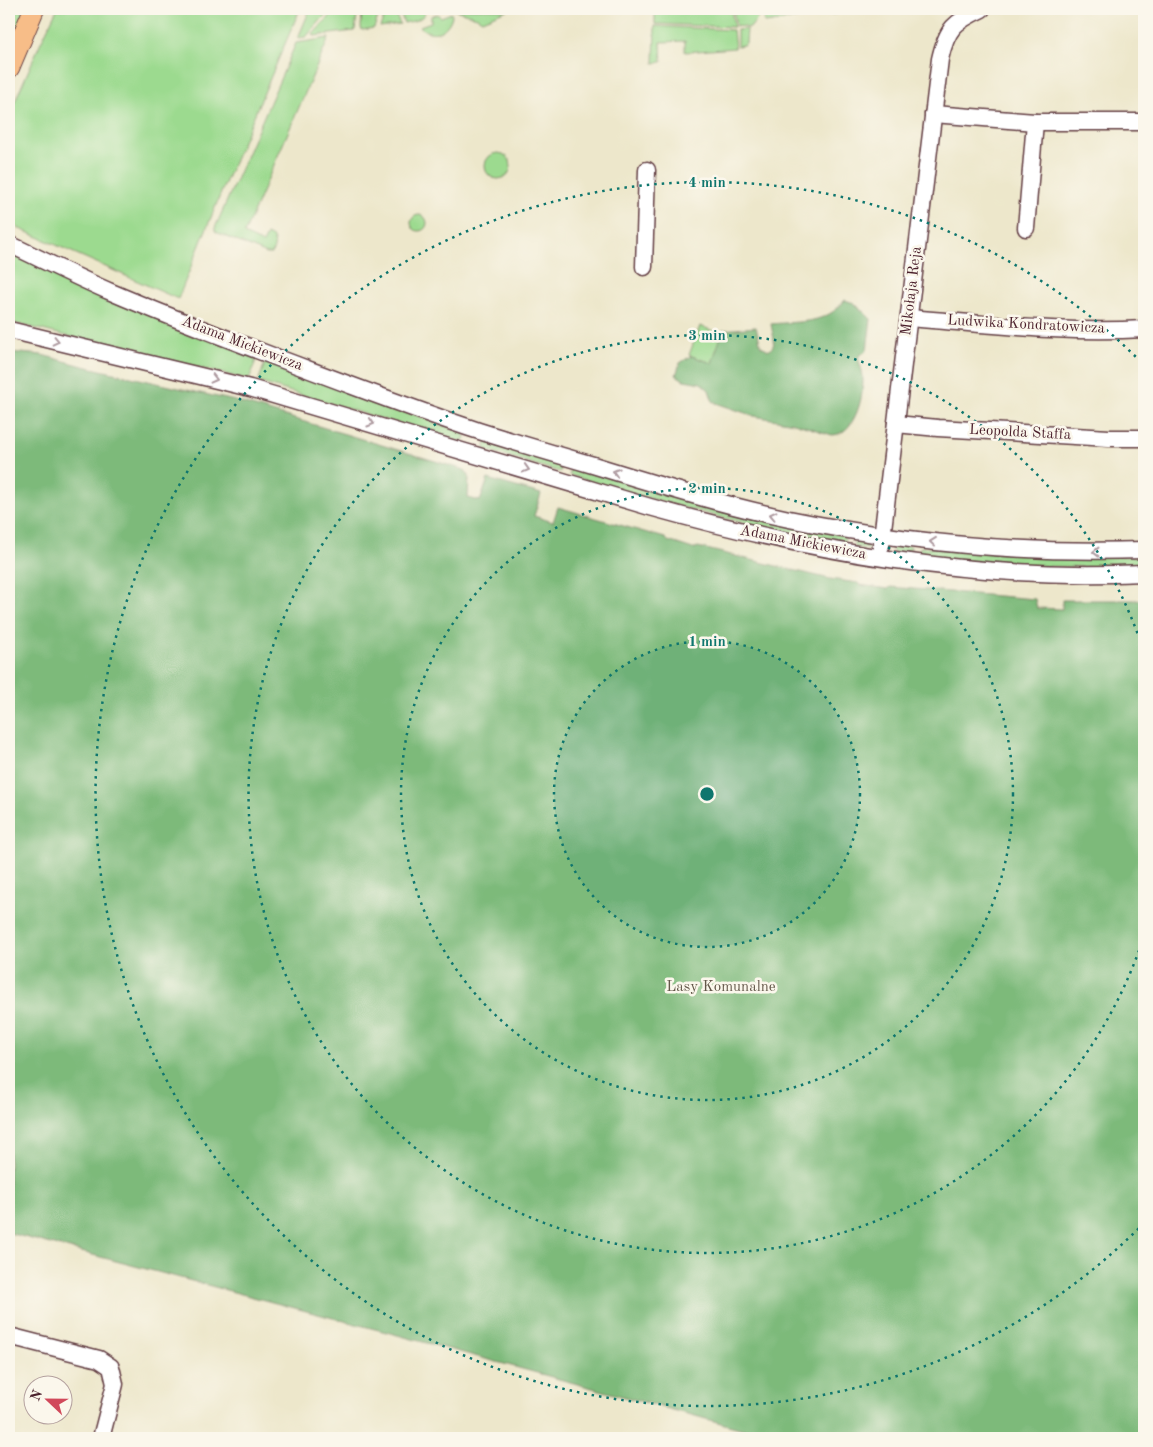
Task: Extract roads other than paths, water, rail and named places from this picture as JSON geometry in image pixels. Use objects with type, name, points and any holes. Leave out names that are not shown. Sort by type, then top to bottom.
[{"type":"main road","points":[[9,68],[34,9]]},
{"type":"street","name":"Mikołaja Reja","points":[[880,558],[932,114],[942,51],[946,37],[952,27],[960,20],[982,9]]},
{"type":"street","points":[[932,114],[1035,122],[1144,122]]},
{"type":"street","points":[[1026,228],[1035,122]]},
{"type":"street","points":[[644,267],[647,170]]},
{"type":"street","name":"Adama Mickiewicza","points":[[9,244],[108,291],[171,317],[419,410],[480,431],[714,500],[786,518],[882,535],[975,546],[1095,552],[1144,550]]},
{"type":"street","name":"Ludwika Kondratowicza","points":[[908,318],[1045,328],[1144,329]]},
{"type":"street","name":"Adama Mickiewicza","points":[[9,330],[250,388],[714,524],[815,548],[968,569],[1020,573],[1144,573]]},
{"type":"street","name":"Leopolda Staffa","points":[[896,424],[1100,438],[1144,438]]},
{"type":"street","points":[[472,453],[480,431]]},
{"type":"street","points":[[9,1336],[99,1359],[111,1368],[115,1384],[101,1438]]},
{"type":"park label","name":"Lasy Komunalne","points":[[721,987]]}]
